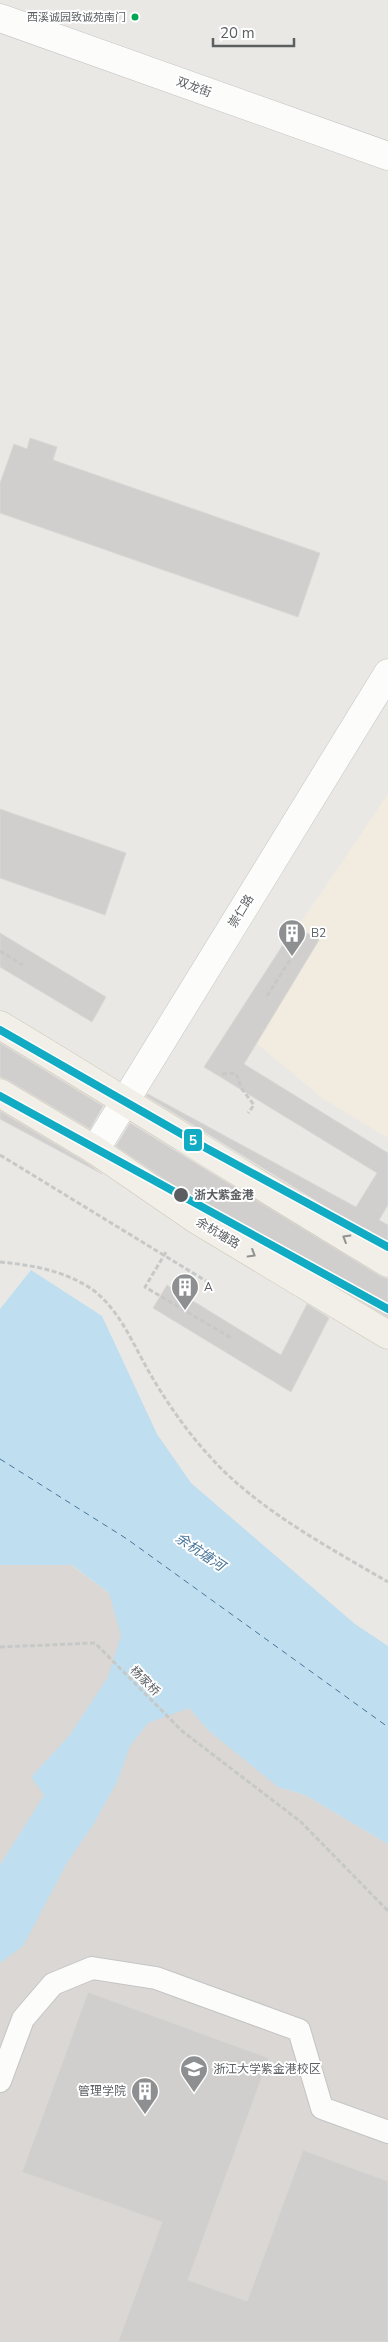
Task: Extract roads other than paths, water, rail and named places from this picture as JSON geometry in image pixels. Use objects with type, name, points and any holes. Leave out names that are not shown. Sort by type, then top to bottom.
[{"type":"main road","points":[[0,1025],[125,1100],[236,1172],[388,1263]]},
{"type":"main road","name":"余杭塘路","points":[[0,1093],[95,1150],[197,1220],[388,1335]]},
{"type":"street","name":"双龙街","points":[[0,18],[388,156]]},
{"type":"street","name":"崇仁路","points":[[95,1150],[388,673]]},
{"type":"street","points":[[0,2081],[23,2019],[53,1984],[92,1968],[156,1978],[299,2030],[322,2108],[388,2132]]},
{"type":"water","name":"余杭塘河","points":[[31,1270],[102,1316],[157,1434],[191,1483],[355,1624],[388,1646],[388,1844],[305,1795],[278,1787],[208,1730],[189,1708],[148,1723],[130,1746],[117,1782],[93,1825],[68,1861],[23,1946],[0,1963],[0,1865],[44,1795],[31,1777],[69,1736],[108,1677],[121,1635],[109,1593],[72,1565],[0,1565],[0,1309]]},
{"type":"place","name":"西溪诚园致诚苑南门","points":[[135,17]]},
{"type":"place","name":"B2","points":[[292,957]]},
{"type":"place","name":"浙大紫金港","points":[[181,1195]]},
{"type":"place","name":"A","points":[[185,1311]]},
{"type":"place","name":"浙江大学紫金港校区","points":[[194,2093]]},
{"type":"place","name":"管理学院","points":[[145,2115]]}]
